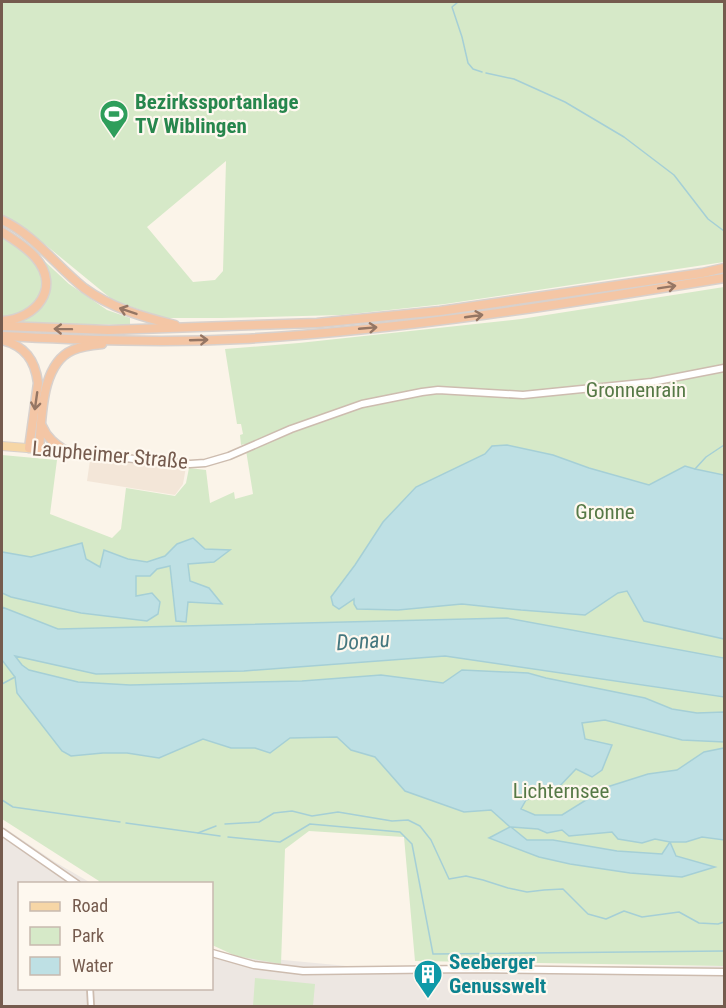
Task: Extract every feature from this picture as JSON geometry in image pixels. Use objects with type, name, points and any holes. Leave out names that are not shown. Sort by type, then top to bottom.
[{"type":"highway","points":[[2,220],[23,232],[93,295],[132,313],[184,328]]},
{"type":"highway","points":[[2,232],[26,248],[36,258],[44,272],[46,286],[44,297],[37,307],[22,317],[2,321]]},
{"type":"highway","points":[[2,326],[109,330],[317,323],[532,298],[724,268]]},
{"type":"highway","points":[[2,338],[185,341],[242,339],[416,324],[724,278]]},
{"type":"highway","points":[[2,338],[20,347],[33,362],[37,372],[38,383],[29,448]]},
{"type":"highway","points":[[39,449],[48,380],[60,360],[66,354],[82,347],[120,340]]},
{"type":"highway","points":[[41,425],[50,439],[66,452]]},
{"type":"main road","name":"Laupheimer Straße","points":[[2,446],[39,449]]},
{"type":"street","name":"Laupheimer Straße","points":[[39,449],[190,464],[218,460],[291,429],[362,404],[422,392],[438,390],[523,395],[652,381],[724,368]]},
{"type":"street","points":[[2,831],[74,882]]},
{"type":"street","points":[[213,953],[254,965],[303,971],[469,969],[724,972]]},
{"type":"street","points":[[90,990],[92,1006]]},
{"type":"shaded area","points":[[90,460],[186,467],[183,484],[175,495],[87,481]]},
{"type":"shaded area","points":[[2,826],[89,882],[18,882],[18,990],[213,990],[213,950],[221,954],[347,966],[724,966],[724,1006],[2,1006]]},
{"type":"green space","points":[[2,2],[724,2],[724,262],[445,304],[342,315],[165,318],[114,301],[42,242],[2,217]],"holes":[[[226,161],[223,271],[215,280],[193,282],[147,227]]]},
{"type":"green space","points":[[2,229],[26,244],[69,284],[107,310],[130,318],[130,325],[25,323],[2,319]]},
{"type":"green space","name":"Lichternsee","points":[[724,287],[724,966],[415,961],[404,837],[309,831],[285,849],[281,964],[236,956],[213,945],[213,882],[98,882],[2,819],[2,455],[57,460],[50,514],[112,538],[121,529],[126,488],[175,496],[186,483],[189,468],[206,470],[210,503],[234,492],[235,499],[253,494],[245,444],[241,445],[240,435],[243,434],[241,424],[237,424],[225,349],[521,319]]},
{"type":"green space","points":[[255,978],[315,984],[313,1006],[253,1006]]},
{"type":"water","name":"Gronne","points":[[507,445],[553,455],[649,485],[685,466],[724,475],[724,639],[644,621],[627,591],[618,593],[585,615],[462,604],[398,610],[357,609],[354,599],[339,609],[333,605],[331,597],[383,522],[416,487],[485,454],[492,446]]},
{"type":"water","points":[[193,538],[205,549],[230,550],[214,562],[188,564],[190,581],[209,588],[222,604],[188,602],[186,622],[176,621],[170,566],[157,569],[150,576],[136,576],[136,596],[152,593],[160,602],[158,614],[147,621],[81,613],[2,593],[2,552],[31,557],[82,543],[86,559],[100,567],[104,550],[128,559],[147,562],[165,556],[177,544]]},
{"type":"water","name":"Lichternsee","points":[[2,607],[58,629],[507,618],[724,658],[724,697],[445,656],[244,671],[96,674],[15,656],[29,670],[78,682],[130,685],[302,681],[381,675],[443,683],[462,670],[528,673],[645,698],[672,709],[697,713],[724,712],[724,742],[682,740],[605,720],[582,723],[585,739],[612,745],[602,770],[592,777],[576,769],[556,790],[526,800],[521,809],[535,815],[562,815],[607,787],[648,774],[677,770],[704,752],[724,748],[724,840],[702,837],[686,842],[670,842],[676,856],[715,867],[682,877],[630,873],[539,857],[489,838],[510,827],[491,810],[464,812],[405,791],[375,757],[351,750],[337,737],[290,738],[270,753],[255,748],[231,748],[203,739],[159,758],[127,753],[71,756],[62,751],[17,693],[15,677],[2,660]],"holes":[[[511,827],[538,829],[547,833],[562,830],[569,836],[612,832],[618,839],[642,843],[655,839],[670,842],[662,854],[617,851],[553,840],[527,840]]]},
{"type":"waterway","points":[[458,2],[452,7],[468,63],[473,69],[482,72]]},
{"type":"waterway","points":[[486,73],[514,79],[565,102],[624,137],[674,175],[708,219],[724,231]]},
{"type":"waterway","points":[[695,469],[706,457],[724,445]]},
{"type":"waterway","points":[[2,684],[15,677]]},
{"type":"waterway","points":[[2,800],[13,807],[120,822]]},
{"type":"waterway","points":[[225,824],[259,822],[274,813],[292,811],[312,816],[338,812],[392,821],[408,820],[420,826],[431,840],[449,879],[466,876],[527,892],[563,889],[588,914],[606,919],[624,911],[642,917],[679,912],[699,923],[724,922]]},
{"type":"waterway","points":[[126,823],[220,836]]},
{"type":"waterway","points":[[228,837],[280,842],[310,824],[400,832],[412,844],[433,954],[724,951]]},
{"type":"waterway","points":[[198,833],[216,826]]},
{"type":"place","name":"Bezirkssportanlage TV Wiblingen","points":[[114,140]]},
{"type":"place","name":"Seeberger Genusswelt","points":[[428,1000]]},
{"type":"park label","name":"Gronnenrain","points":[[636,390]]},
{"type":"water label","name":"Donau","points":[[363,641]]}]
